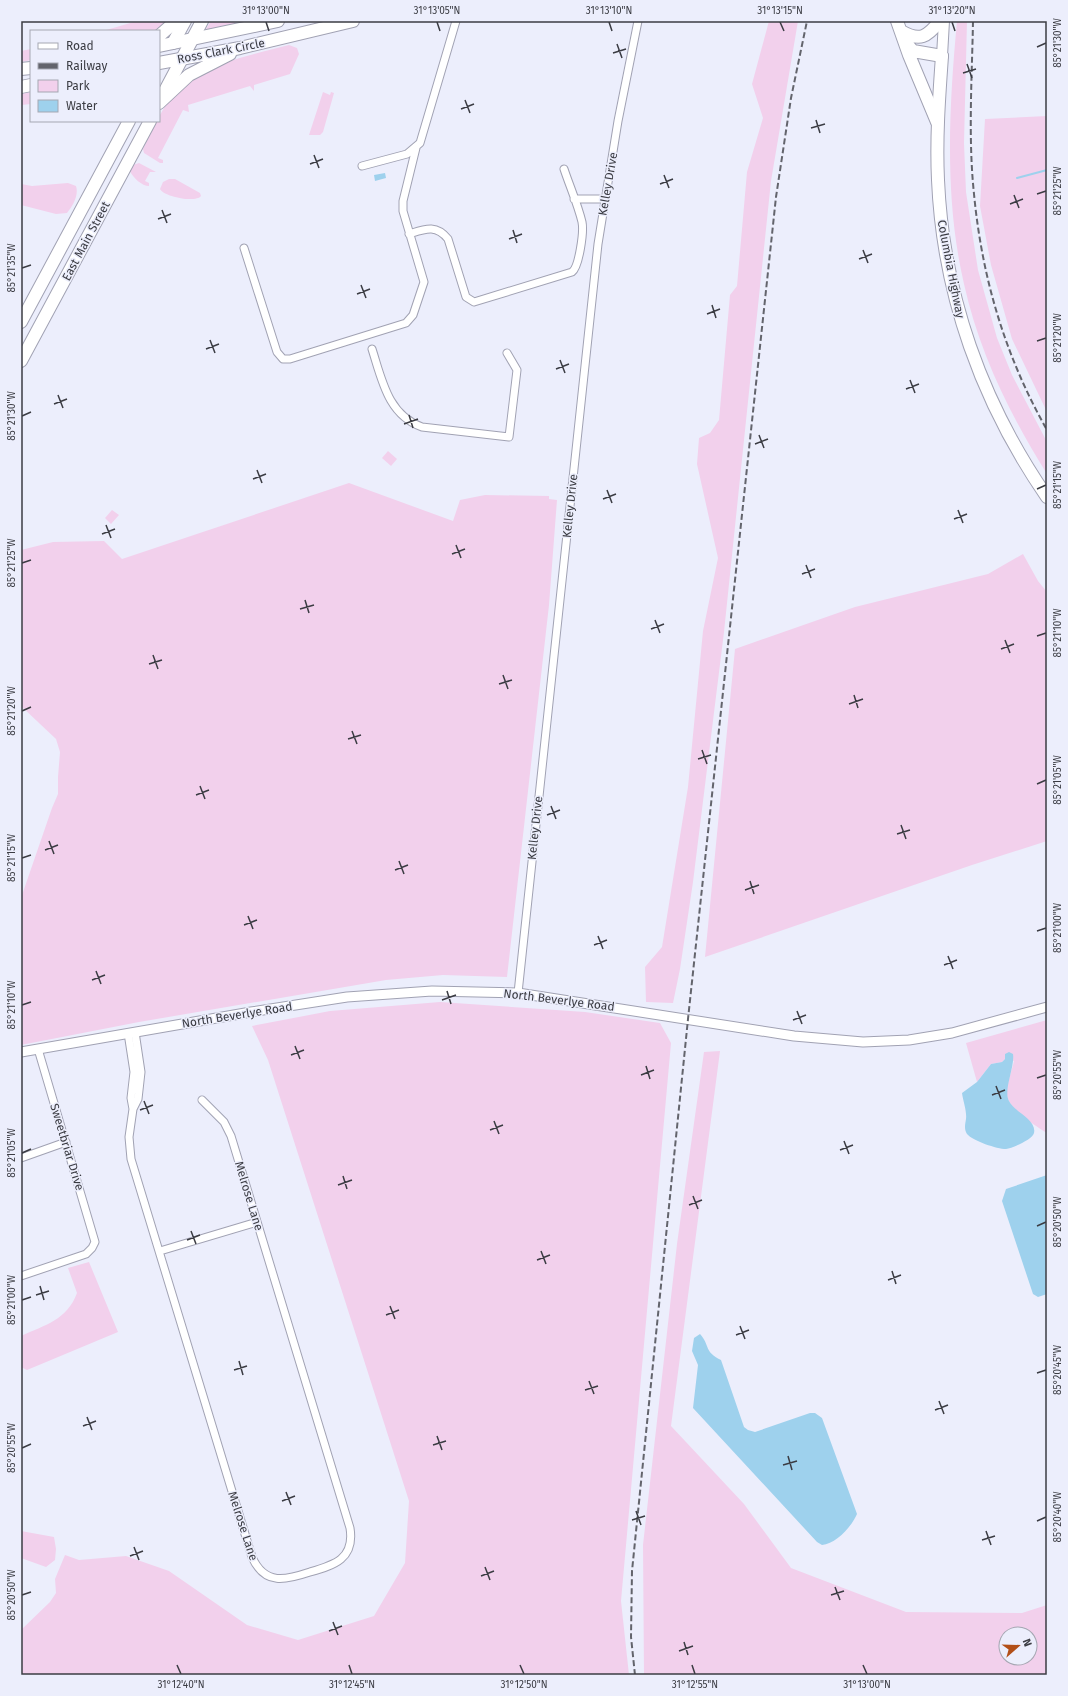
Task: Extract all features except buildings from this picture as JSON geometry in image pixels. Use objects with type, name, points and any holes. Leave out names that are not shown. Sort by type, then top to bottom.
[{"type":"main road","points":[[160,35],[176,21]]},
{"type":"main road","points":[[160,65],[185,21]]},
{"type":"main road","points":[[160,100],[202,21]]},
{"type":"main road","points":[[242,21],[255,26]]},
{"type":"main road","name":"Ross Clark Circle","points":[[160,46],[278,21]]},
{"type":"main road","name":"Ross Clark Circle","points":[[160,65],[182,59],[240,48],[353,21]]},
{"type":"main road","points":[[901,31],[910,37],[923,36],[929,34],[940,21]]},
{"type":"main road","name":"Columbia Highway","points":[[944,21],[937,122],[940,214],[948,267],[963,328],[977,368],[999,417],[1027,468],[1047,497]]},
{"type":"main road","points":[[901,31],[913,51],[942,56]]},
{"type":"main road","points":[[901,31],[909,55],[937,122]]},
{"type":"main road","points":[[160,101],[189,75],[240,48]]},
{"type":"main road","name":"East Main Street","points":[[21,322],[128,122]]},
{"type":"main road","name":"East Main Street","points":[[21,361],[149,122]]},
{"type":"street","points":[[244,248],[277,352],[280,356],[286,359],[401,325],[410,320],[424,282],[403,211],[403,201],[416,148],[422,138],[456,21]]},
{"type":"street","name":"Kelley Drive","points":[[518,993],[593,284],[605,200],[638,21]]},
{"type":"street","points":[[362,166],[407,154],[416,148]]},
{"type":"street","points":[[409,234],[429,228],[439,230],[448,238],[466,297],[474,302],[575,270],[578,263],[582,224],[564,170]]},
{"type":"street","points":[[574,199],[605,200]]},
{"type":"street","points":[[372,349],[387,395],[394,408],[411,423],[422,427],[509,437],[517,370],[507,353]]},
{"type":"street","name":"North Beverlye Road","points":[[21,1052],[251,1012],[372,994],[432,990],[518,993],[794,1036],[863,1042],[909,1040],[952,1033],[1047,1007]]},
{"type":"street","name":"Melrose Lane","points":[[131,1033],[134,1072],[131,1098],[133,1109],[129,1137],[129,1151],[252,1557],[260,1570],[268,1576],[281,1579],[291,1578],[330,1566],[339,1561],[349,1549],[351,1533],[229,1131],[220,1118],[202,1100]]},
{"type":"street","name":"Sweetbriar Drive","points":[[21,1276],[86,1254],[94,1246],[95,1238],[38,1049]]},
{"type":"street","points":[[21,1158],[66,1142]]},
{"type":"street","points":[[160,1252],[257,1222]]},
{"type":"green space","points":[[137,21],[172,21],[160,30],[106,30]]},
{"type":"green space","points":[[211,21],[233,21],[238,25],[208,32],[206,29]]},
{"type":"green space","points":[[769,21],[798,21],[771,181],[724,632],[693,882],[680,969],[673,1003],[646,1002],[645,967],[662,947],[688,787],[703,631],[718,558],[697,464],[699,438],[710,433],[719,420],[730,295],[737,286],[747,172],[763,118],[752,84]]},
{"type":"green space","points":[[957,21],[967,21],[964,143],[966,192],[978,270],[997,338],[1012,375],[1047,442],[1047,474],[1008,406],[997,382],[978,334],[964,284],[953,219],[950,153],[950,120]]},
{"type":"green space","points":[[289,45],[297,48],[299,54],[290,74],[254,85],[254,91],[250,86],[188,105],[189,112],[183,110],[158,158],[163,160],[163,163],[160,163],[144,153],[143,149],[155,125],[157,122],[160,122],[160,116],[163,110],[178,89],[189,80],[215,66]]},
{"type":"green space","points":[[30,49],[30,60],[21,62],[21,51]]},
{"type":"green space","points":[[30,92],[30,104],[21,105],[21,94]]},
{"type":"green space","points":[[323,92],[330,95],[331,92],[334,93],[323,132],[320,135],[309,135]]},
{"type":"green space","points":[[1047,116],[1047,412],[1012,339],[991,265],[980,206],[985,119]]},
{"type":"green space","points":[[139,163],[156,172],[150,172],[145,181],[149,183],[149,186],[146,186],[138,181],[130,171],[133,165]]},
{"type":"green space","points":[[169,179],[175,179],[200,193],[201,196],[198,198],[187,199],[173,197],[163,192],[160,189],[163,182]]},
{"type":"green space","points":[[68,183],[76,186],[77,193],[73,204],[67,213],[56,214],[21,205],[21,184],[32,186]]},
{"type":"green space","points":[[388,451],[397,459],[391,466],[382,458]]},
{"type":"green space","points":[[349,483],[453,521],[460,500],[485,495],[549,496],[549,499],[557,500],[549,605],[507,977],[443,975],[386,980],[139,1022],[21,1045],[21,898],[58,794],[60,752],[56,739],[21,706],[21,550],[53,542],[104,541],[122,559]]},
{"type":"green space","points":[[112,510],[119,515],[111,524],[105,518]]},
{"type":"green space","points":[[1023,554],[1038,581],[1047,592],[1047,841],[972,865],[705,957],[735,649],[855,607],[988,574]]},
{"type":"green space","points":[[440,1002],[585,1012],[660,1023],[671,1043],[621,1601],[629,1675],[21,1675],[21,1630],[50,1602],[56,1593],[55,1579],[65,1555],[79,1560],[126,1556],[169,1571],[247,1625],[298,1640],[374,1616],[405,1563],[409,1501],[268,1060],[252,1026],[330,1011]]},
{"type":"green space","points":[[1047,1020],[1047,1133],[1023,1117],[1012,1106],[1009,1100],[1007,1095],[1007,1086],[1014,1061],[1005,1059],[1002,1062],[991,1064],[977,1082],[966,1043]]},
{"type":"green space","points":[[720,1051],[671,1426],[744,1504],[791,1568],[906,1612],[1022,1613],[1047,1605],[1047,1675],[644,1675],[643,1545],[677,1244],[704,1052]]},
{"type":"green space","points":[[89,1262],[118,1332],[27,1370],[21,1367],[21,1336],[47,1325],[67,1310],[77,1293],[68,1268]]},
{"type":"green space","points":[[21,1531],[54,1537],[56,1549],[55,1560],[46,1567],[21,1558]]},
{"type":"water","points":[[385,173],[386,178],[375,181],[374,175]]},
{"type":"water","points":[[1009,1052],[1013,1054],[1013,1059],[1007,1091],[1009,1101],[1015,1109],[1029,1120],[1034,1128],[1034,1133],[1027,1140],[1006,1149],[985,1144],[967,1134],[965,1130],[966,1113],[962,1093],[977,1082],[991,1064],[1002,1062],[1005,1059],[1005,1054]]},
{"type":"water","points":[[1047,1175],[1047,1294],[1038,1297],[1033,1294],[1002,1201],[1006,1189]]},
{"type":"water","points":[[700,1334],[712,1354],[721,1360],[744,1427],[748,1430],[755,1432],[810,1413],[815,1413],[822,1418],[857,1514],[855,1519],[838,1538],[822,1545],[817,1542],[693,1408],[698,1365],[692,1351],[694,1338]]},
{"type":"waterway","points":[[1017,178],[1047,170]]},
{"type":"railway","points":[[635,1675],[631,1637],[632,1571],[688,1019],[776,197],[791,98],[807,21]]},
{"type":"railway","points":[[973,21],[971,151],[974,194],[983,256],[998,316],[1008,345],[1019,374],[1047,430]]}]
